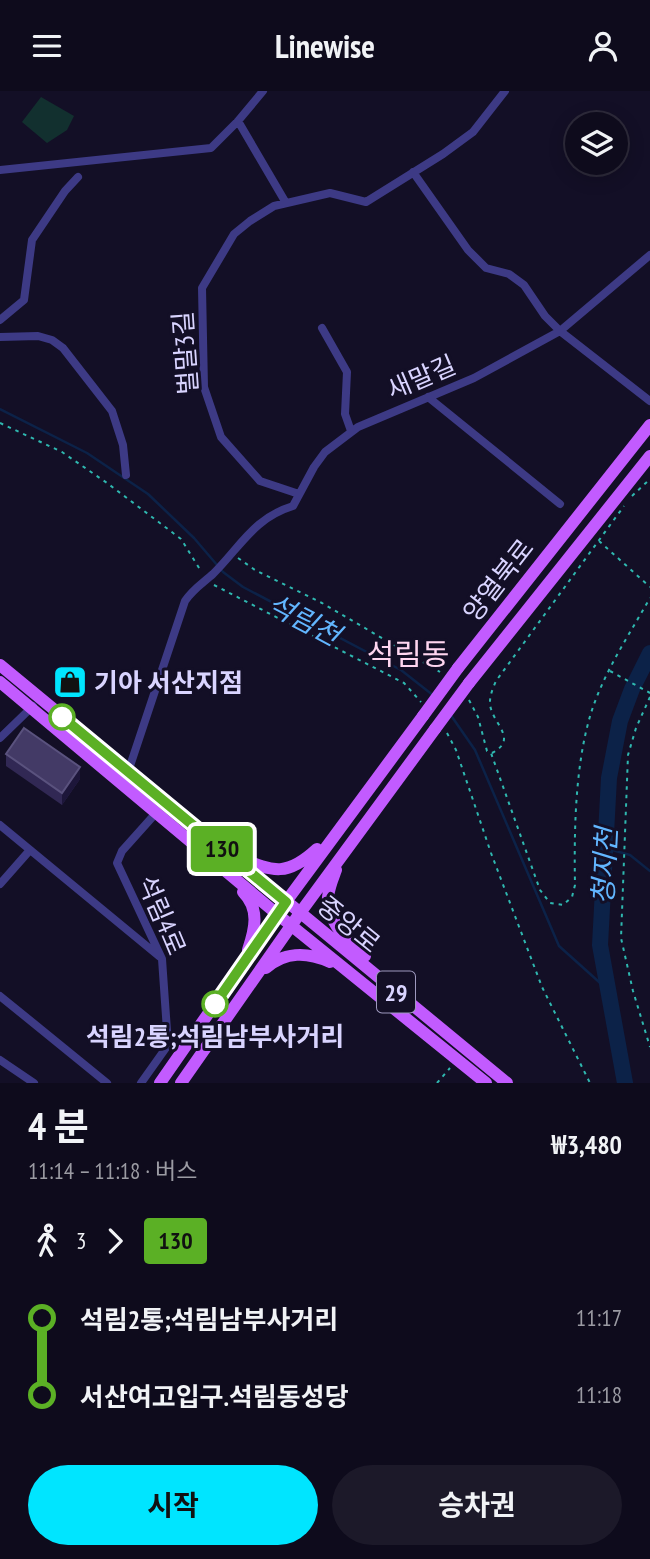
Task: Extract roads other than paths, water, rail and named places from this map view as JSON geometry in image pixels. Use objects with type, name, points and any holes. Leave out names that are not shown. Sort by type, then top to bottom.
[{"type":"main road","name":"양열북로","points":[[160,1083],[277,914],[425,712],[650,425]]},
{"type":"main road","name":"양열북로","points":[[181,1083],[300,913],[439,729],[466,688],[650,456]]},
{"type":"main road","name":"중앙로","points":[[0,665],[36,704],[156,813],[486,1083]]},
{"type":"main road","name":"중앙로","points":[[0,682],[36,704],[128,772],[507,1083]]},
{"type":"main road","points":[[221,849],[255,864],[282,870],[302,863],[318,848],[323,850]]},
{"type":"main road","points":[[339,860],[328,896],[329,911],[346,937],[369,960],[367,968]]},
{"type":"main road","points":[[242,885],[242,891],[253,905],[255,919],[245,961]]},
{"type":"main road","points":[[259,970],[262,971],[277,959],[300,954],[321,958],[344,968]]},
{"type":"street","points":[[0,170],[211,148],[263,91]]},
{"type":"street","name":"벌말3길","points":[[299,494],[260,481],[221,437],[204,387],[202,288],[234,234],[250,221],[274,207],[330,193],[366,202],[473,132],[505,91]]},
{"type":"street","points":[[238,121],[286,203]]},
{"type":"street","points":[[414,172],[468,250],[486,268],[509,274],[524,285],[545,316],[560,331],[650,401]]},
{"type":"street","points":[[0,320],[24,300],[32,240],[65,191],[78,177]]},
{"type":"street","name":"새말길","points":[[128,772],[159,684],[180,610],[192,590],[208,578],[268,515],[293,506],[314,467],[326,452],[351,431],[474,378],[560,331],[650,255]]},
{"type":"street","points":[[322,328],[347,372],[345,414],[351,431]]},
{"type":"street","points":[[0,337],[38,335],[63,348],[112,411],[123,445],[126,475]]},
{"type":"street","points":[[428,397],[560,504]]},
{"type":"street","points":[[0,739],[36,704]]},
{"type":"street","name":"석림4로","points":[[141,1083],[168,1045],[162,959],[117,863],[122,851],[156,813]]},
{"type":"street","points":[[0,825],[162,959]]},
{"type":"street","points":[[0,884],[30,850]]},
{"type":"street","points":[[1,999],[107,1083]]},
{"type":"street","points":[[0,1060],[34,1083]]},
{"type":"waterway","name":"석림천","points":[[0,409],[87,453],[148,494],[194,538],[223,572],[243,587],[401,670],[434,696]]},
{"type":"waterway","name":"청지천","points":[[625,1083],[600,945],[609,778],[620,721],[650,653]]},
{"type":"waterway","name":"석림천","points":[[450,714],[475,750],[559,946],[608,990]]},
{"type":"waterway","points":[[605,848],[630,855],[650,871]]},
{"type":"place","name":"기아 서산지점","points":[[70,682]]},
{"type":"place","name":"석림2통;석림남부사거리","points":[[215,1004]]},
{"type":"district","name":"석림동","points":[[408,653]]}]
